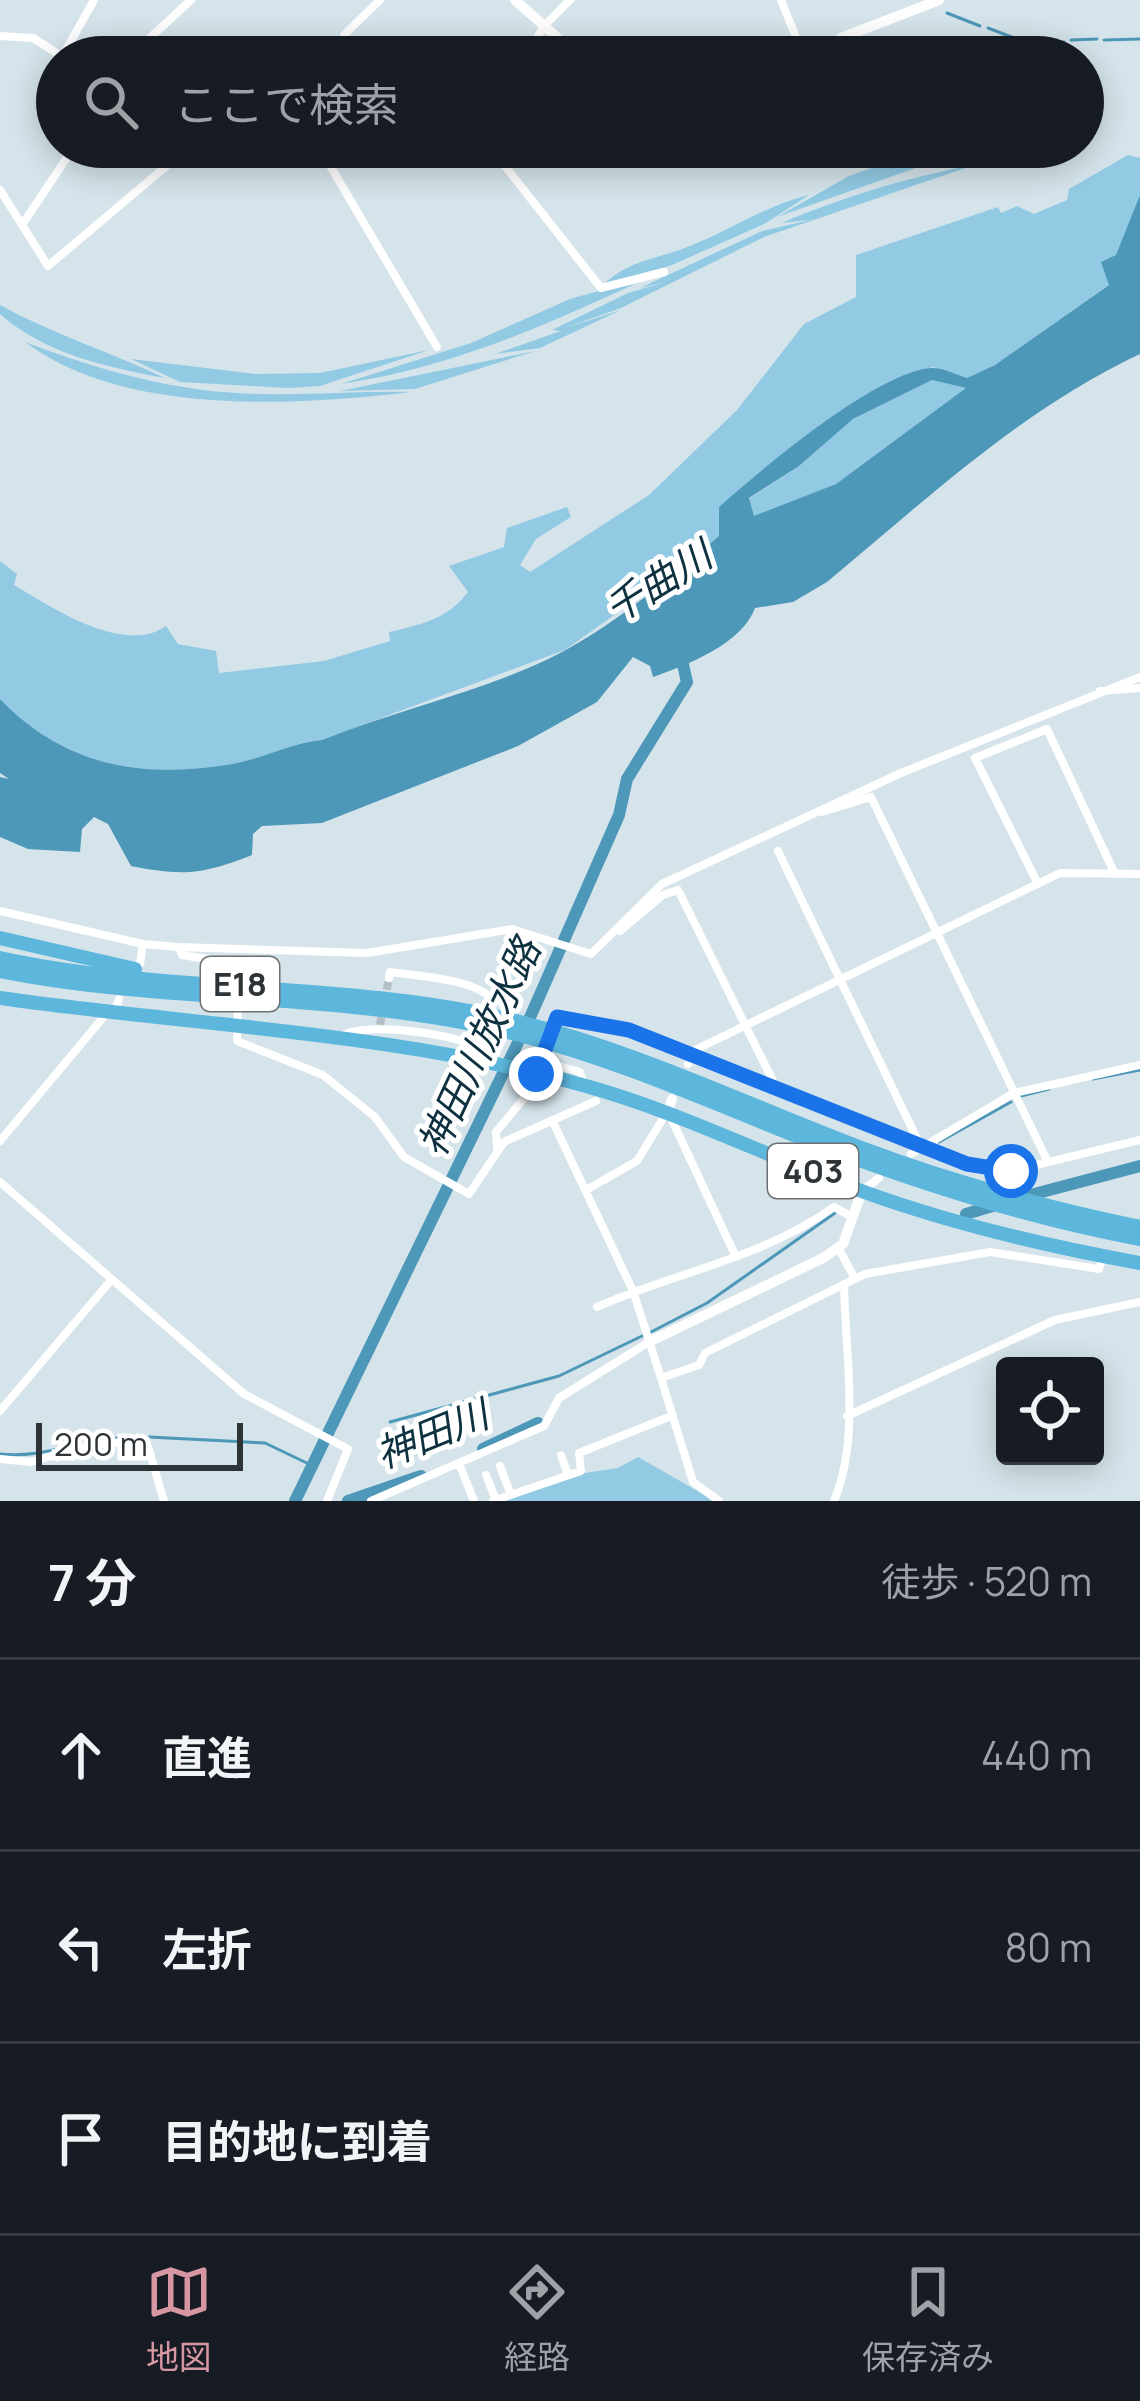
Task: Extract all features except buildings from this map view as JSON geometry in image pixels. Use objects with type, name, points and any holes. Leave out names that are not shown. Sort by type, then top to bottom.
[{"type":"highway","points":[[0,938],[124,968],[313,989]]},
{"type":"highway","name":"E18","points":[[0,958],[97,974],[313,989],[477,1018],[558,1039],[977,1194],[1140,1239]]},
{"type":"highway","name":"E18","points":[[0,970],[98,987],[477,1018]]},
{"type":"highway","name":"403","points":[[0,998],[106,1014],[238,1016],[340,1039],[535,1069],[670,1105],[862,1191],[974,1229],[1140,1263]]},
{"type":"highway","name":"E18","points":[[1033,1210],[1140,1227]]},
{"type":"street","points":[[74,36],[94,0]]},
{"type":"street","points":[[152,36],[191,0]]},
{"type":"street","points":[[344,35],[380,0]]},
{"type":"street","points":[[514,0],[555,36]]},
{"type":"street","points":[[538,36],[571,0]]},
{"type":"street","points":[[847,36],[939,0]]},
{"type":"street","points":[[783,1],[799,36]]},
{"type":"street","points":[[0,36],[36,40]]},
{"type":"street","points":[[24,222],[60,168]]},
{"type":"street","points":[[0,190],[48,266],[165,168]]},
{"type":"street","points":[[331,168],[437,347]]},
{"type":"street","points":[[507,168],[601,288],[664,272]]},
{"type":"street","points":[[0,911],[143,944],[178,947],[367,953],[512,929],[537,934],[572,951],[594,952],[662,884],[814,814],[1140,677]]},
{"type":"street","points":[[1099,691],[1140,688]]},
{"type":"street","points":[[1038,884],[975,758],[1047,728],[1115,874]]},
{"type":"street","points":[[814,814],[871,797],[1047,1160]]},
{"type":"street","points":[[778,851],[920,1147]]},
{"type":"street","points":[[689,1061],[695,1050],[1060,873],[1140,874]]},
{"type":"street","points":[[615,932],[678,890],[778,1093]]},
{"type":"street","points":[[140,964],[143,944]]},
{"type":"street","points":[[178,947],[182,955],[232,963],[239,971]]},
{"type":"street","points":[[340,1039],[347,1031],[380,1029],[445,1035],[473,1045],[493,1000],[485,992],[422,976],[391,972],[389,978]]},
{"type":"street","points":[[0,1141],[106,1014],[115,1010],[119,999]]},
{"type":"street","points":[[238,1016],[237,1041],[323,1075],[369,1111],[404,1157],[469,1194],[497,1148],[596,1100]]},
{"type":"street","points":[[497,1148],[496,1132],[531,1090],[557,1017],[629,1030],[689,1061],[967,1164],[1011,1171],[1140,1140]]},
{"type":"street","points":[[911,1154],[1014,1094],[1140,1065]]},
{"type":"street","points":[[586,1190],[637,1161],[670,1105]]},
{"type":"street","points":[[670,1105],[736,1257]]},
{"type":"street","points":[[552,1120],[633,1291],[693,1482],[719,1501]]},
{"type":"street","points":[[659,1127],[680,1136]]},
{"type":"street","points":[[371,1501],[544,1426],[559,1397],[649,1342],[838,1247],[862,1191],[879,1178]]},
{"type":"street","points":[[0,1182],[244,1394],[348,1449],[327,1501]]},
{"type":"street","points":[[597,1307],[804,1229],[834,1207],[852,1217]]},
{"type":"street","points":[[838,1247],[855,1279]]},
{"type":"street","points":[[661,1378],[699,1365],[705,1353],[855,1279],[990,1252],[1099,1269],[1103,1256]]},
{"type":"street","points":[[0,1411],[112,1279]]},
{"type":"street","points":[[834,1501],[842,1481],[848,1416],[844,1284]]},
{"type":"street","points":[[848,1416],[1055,1320],[1140,1302]]},
{"type":"street","points":[[486,1474],[495,1500],[511,1495],[581,1471],[579,1453],[671,1416]]},
{"type":"street","points":[[0,1459],[31,1462],[88,1445],[146,1440],[164,1501]]},
{"type":"street","points":[[561,1456],[568,1475]]},
{"type":"street","points":[[549,1463],[555,1479]]},
{"type":"street","points":[[460,1466],[474,1501]]},
{"type":"street","points":[[500,1466],[511,1495]]},
{"type":"street","points":[[521,1474],[527,1489]]},
{"type":"shaded area","points":[[1128,155],[1140,158],[1140,195],[1110,284],[995,365],[967,378],[933,367],[877,388],[739,490],[719,536],[690,561],[565,650],[322,740],[243,762],[199,768],[167,770],[107,763],[51,740],[0,699],[0,561],[17,574],[14,585],[88,625],[130,635],[149,634],[166,626],[178,644],[216,651],[219,673],[324,661],[390,641],[389,632],[452,609],[468,592],[449,566],[504,547],[507,528],[567,507],[571,517],[536,539],[520,565],[530,572],[649,495],[737,410],[804,324],[856,297],[856,255],[998,207],[1001,213],[1017,206],[1034,214],[1067,200],[1069,189]]},
{"type":"shaded area","points":[[872,168],[916,168],[777,217]]},
{"type":"shaded area","points":[[965,168],[764,237],[621,308],[562,329],[621,310],[540,348],[495,354],[561,331],[552,330],[628,293],[665,282],[640,288],[762,231],[810,220],[781,223],[902,181]]},
{"type":"shaded area","points":[[809,195],[766,223],[672,265],[603,285],[635,264],[688,247]]},
{"type":"shaded area","points":[[1140,195],[1140,354],[1096,376],[1015,429],[827,582],[793,602],[755,608],[738,632],[697,659],[653,677],[650,666],[633,657],[597,702],[518,746],[322,823],[262,826],[253,834],[252,855],[219,867],[179,872],[131,866],[108,824],[94,817],[82,829],[80,852],[28,849],[0,837],[0,777],[9,779],[0,773],[0,699],[51,740],[79,753],[107,763],[167,770],[243,762],[505,677],[564,651],[664,582],[719,536],[719,507],[820,425],[880,386],[908,374],[935,368],[967,378],[995,365],[1109,285],[1101,262],[1116,255]],"holes":[[[932,380],[966,388],[836,484],[754,516],[749,498],[799,466],[853,419]]]},
{"type":"shaded area","points":[[652,276],[462,355],[341,384],[471,343],[570,299]]},
{"type":"shaded area","points":[[0,305],[165,378],[56,349],[0,314]]},
{"type":"shaded area","points":[[25,342],[111,371],[200,390],[411,392],[263,402],[160,394],[65,366]]},
{"type":"shaded area","points":[[429,350],[320,386],[288,388],[180,382],[131,359],[257,374],[320,373]]},
{"type":"shaded area","points":[[535,351],[415,389],[340,391]]},
{"type":"shaded area","points":[[932,380],[967,388],[836,484],[754,517],[749,499],[799,466],[853,419]]},
{"type":"shaded area","points":[[638,1457],[715,1501],[499,1501],[578,1474],[618,1468]]},
{"type":"waterway","points":[[947,13],[980,26]]},
{"type":"waterway","points":[[988,28],[1009,36]]},
{"type":"waterway","points":[[1104,40],[1140,39]]},
{"type":"waterway","name":"神田川放水路","points":[[295,1501],[528,1022],[619,815],[627,779],[687,682],[681,656]]},
{"type":"waterway","points":[[1093,1079],[1140,1070]]},
{"type":"waterway","points":[[1021,1096],[1049,1089]]},
{"type":"waterway","points":[[939,1142],[1011,1102]]},
{"type":"waterway","name":"神田川","points":[[1019,1198],[1140,1166]]},
{"type":"waterway","name":"神田川","points":[[966,1214],[999,1204]]},
{"type":"waterway","points":[[651,1332],[707,1303],[835,1213]]},
{"type":"waterway","points":[[390,1422],[559,1376],[642,1336]]},
{"type":"waterway","name":"神田川放水路","points":[[330,1423],[336,1422]]},
{"type":"waterway","name":"神田川","points":[[483,1449],[538,1423]]},
{"type":"waterway","points":[[149,1437],[265,1443],[311,1465]]},
{"type":"waterway","points":[[0,1454],[31,1454],[121,1438]]},
{"type":"waterway","name":"神田川","points":[[348,1501],[421,1476]]},
{"type":"tunnel","points":[[380,1025],[389,978]]},
{"type":"route","points":[[536,1074],[557,1017],[582,1020],[629,1030],[691,1059],[967,1164],[1011,1171]]},
{"type":"water label","name":"千曲川","points":[[658,582]]}]
